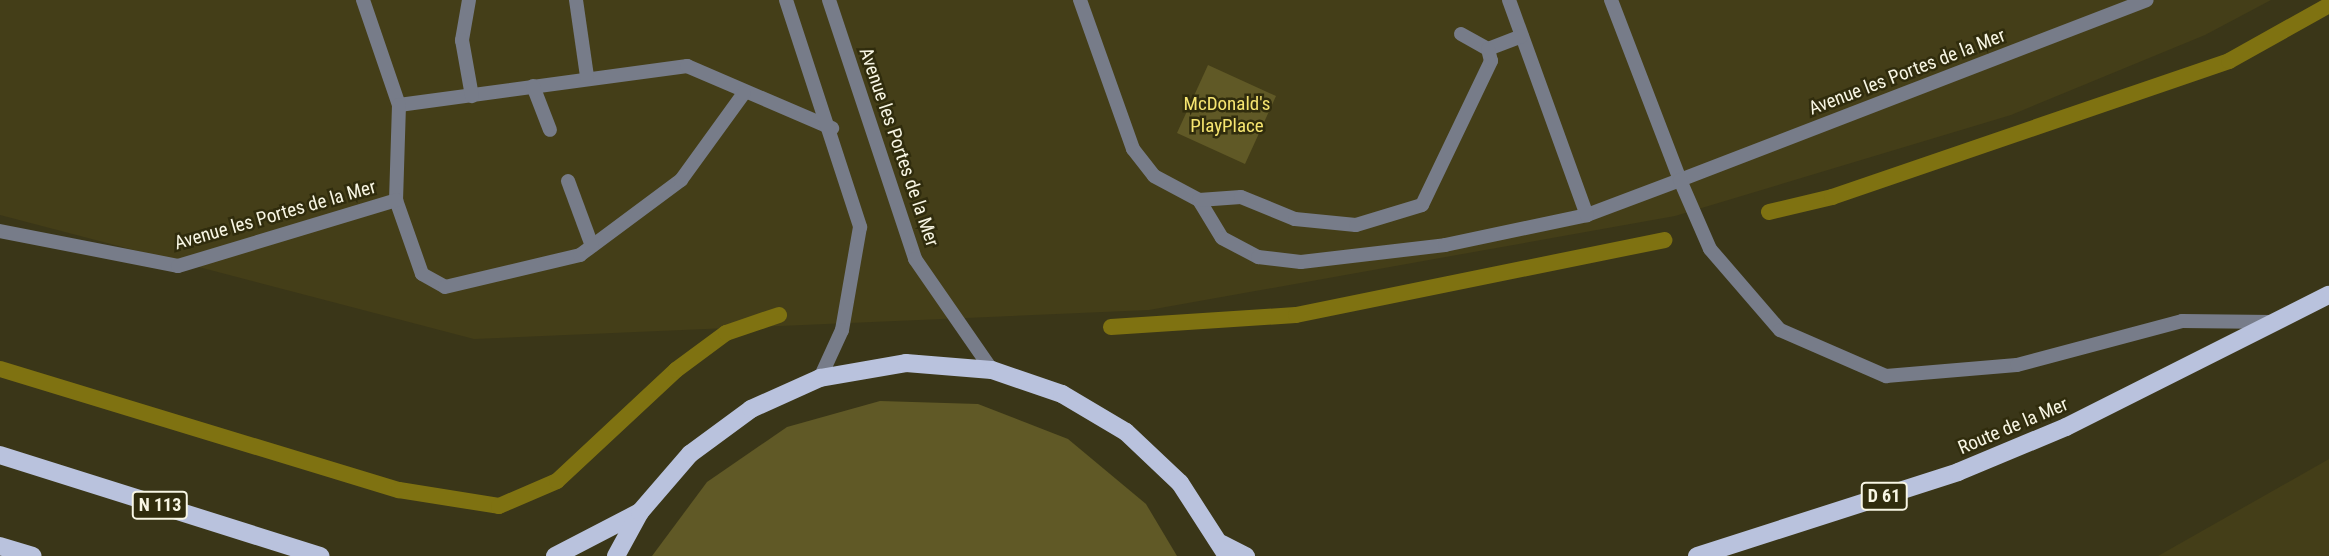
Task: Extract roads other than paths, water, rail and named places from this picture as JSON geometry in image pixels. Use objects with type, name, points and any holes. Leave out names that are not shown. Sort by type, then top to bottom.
[{"type":"main road","name":"Route de la Mer","points":[[1697,556],[1958,472],[2281,322],[2329,295]]},
{"type":"main road","points":[[615,556],[640,512],[690,454],[751,409],[820,378],[906,363],[992,370],[1062,394],[1126,432],[1180,483],[1225,550],[1247,556]]},
{"type":"main road","name":"N 113","points":[[0,455],[320,556]]},
{"type":"main road","points":[[555,556],[640,512]]},
{"type":"main road","points":[[0,546],[33,556]]},
{"type":"street","points":[[363,0],[399,105],[396,200],[422,274],[446,287],[580,255],[681,180],[744,93]]},
{"type":"street","points":[[469,0],[462,40],[472,96]]},
{"type":"street","points":[[576,0],[587,76]]},
{"type":"street","points":[[786,0],[832,128],[860,227],[842,330],[820,378]]},
{"type":"street","name":"Avenue les Portes de la Mer","points":[[829,0],[915,259],[992,370]]},
{"type":"street","points":[[1080,0],[1133,149],[1154,176],[1199,200],[1241,197],[1295,219],[1356,225],[1422,205],[1491,61],[1488,49],[1461,34]]},
{"type":"street","points":[[1509,0],[1587,215]]},
{"type":"street","points":[[1611,0],[1680,180],[1710,249],[1780,330],[1886,376],[2017,365],[2182,321],[2281,322]]},
{"type":"street","name":"Avenue les Portes de la Mer","points":[[1199,200],[1222,237],[1258,257],[1301,262],[1445,245],[1587,215],[2147,0]]},
{"type":"street","points":[[1488,49],[1522,36]]},
{"type":"street","points":[[399,105],[472,96],[587,76],[687,66],[744,93],[832,128]]},
{"type":"street","points":[[533,86],[550,130]]},
{"type":"street","points":[[568,181],[592,246]]},
{"type":"street","name":"Avenue les Portes de la Mer","points":[[0,231],[178,265],[396,200]]},
{"type":"waterway","points":[[1769,212],[1832,197],[2229,61],[2329,5]]},
{"type":"waterway","points":[[1111,327],[1296,315],[1664,240]]},
{"type":"waterway","points":[[0,369],[399,490],[499,506],[557,481],[676,370],[726,333],[779,315]]},
{"type":"park label","name":"McDonald's PlayPlace","points":[[1227,115]]}]
